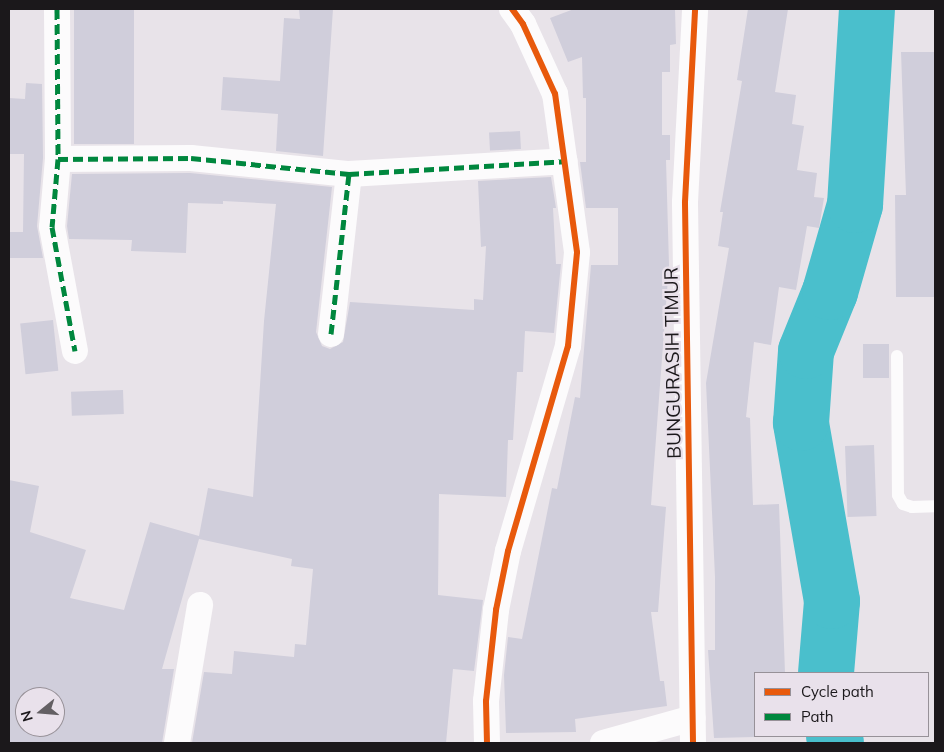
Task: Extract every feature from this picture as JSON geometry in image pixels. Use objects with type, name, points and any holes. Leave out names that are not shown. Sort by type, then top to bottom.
[{"type":"street","points":[[57,9],[58,159],[52,199],[54,248],[75,351]]},
{"type":"street","points":[[487,743],[486,701],[496,610],[508,551],[568,346],[577,252],[555,94],[523,24],[512,9]]},
{"type":"street","name":"BUNGURASIH TIMUR","points":[[693,743],[685,202],[694,9]]},
{"type":"street","points":[[58,159],[191,158],[349,174],[565,161]]},
{"type":"street","points":[[331,334],[349,174]]},
{"type":"street","points":[[177,743],[200,605]]},
{"type":"street","points":[[603,743],[693,718]]},
{"type":"lane","points":[[897,356],[898,495],[903,504],[912,507],[935,506]]},
{"type":"building","points":[[74,9],[134,9],[134,144],[74,144]]},
{"type":"building","points":[[299,9],[333,9],[323,156],[276,151],[278,114],[221,110],[223,77],[280,81],[284,18],[300,19]]},
{"type":"building","points":[[574,9],[675,9],[676,44],[670,45],[670,72],[662,72],[662,135],[670,135],[670,160],[666,160],[669,265],[651,505],[666,507],[658,612],[651,612],[660,681],[664,681],[667,706],[575,719],[576,732],[506,733],[504,675],[508,637],[522,639],[552,488],[557,489],[575,397],[580,398],[591,265],[618,265],[618,208],[586,208],[580,162],[586,162],[586,98],[583,98],[582,57],[568,62],[550,18]]},
{"type":"building","points":[[748,9],[788,9],[775,92],[796,95],[792,124],[804,126],[797,170],[817,173],[814,197],[824,198],[819,228],[807,226],[796,290],[779,287],[771,345],[754,342],[746,417],[750,418],[753,505],[779,504],[785,672],[754,672],[755,737],[714,738],[708,650],[715,650],[715,577],[706,383],[729,248],[718,246],[723,212],[720,212],[742,81],[737,80]]},
{"type":"building","points":[[901,52],[935,52],[935,297],[896,297],[895,195],[906,195]]},
{"type":"building","points":[[26,83],[42,84],[43,158],[37,226],[43,258],[9,258],[9,232],[23,232],[24,154],[9,154],[9,98],[25,99]]},
{"type":"building","points":[[520,131],[521,149],[490,151],[489,133]]},
{"type":"building","points":[[190,173],[332,187],[316,332],[322,346],[330,349],[343,342],[350,302],[474,310],[474,299],[483,300],[486,246],[481,247],[478,181],[551,177],[556,208],[553,208],[556,264],[561,264],[554,333],[525,331],[523,372],[517,372],[513,440],[508,440],[506,497],[439,494],[438,595],[483,600],[474,671],[453,669],[446,743],[192,743],[204,672],[232,674],[234,651],[294,657],[295,644],[306,645],[313,569],[291,566],[292,559],[199,539],[162,669],[174,669],[162,743],[9,743],[9,480],[39,486],[30,532],[86,550],[70,598],[124,610],[150,522],[199,536],[208,488],[253,497],[264,321],[276,204],[223,201],[223,204],[188,203],[186,253],[131,251],[132,240],[69,239],[67,226],[72,174]]},
{"type":"building","points":[[53,320],[58,371],[26,374],[20,323]]},
{"type":"building","points":[[863,344],[889,344],[889,378],[863,378]]},
{"type":"building","points":[[123,390],[124,414],[72,416],[71,392]]},
{"type":"building","points":[[874,445],[876,516],[847,517],[845,446]]},
{"type":"waterway","points":[[826,672],[832,601],[801,423],[806,351],[830,292],[855,205],[867,9]]},
{"type":"waterway","points":[[834,737],[836,743]]},
{"type":"marked path","points":[[57,9],[58,159],[52,227],[75,351]]},
{"type":"marked path","points":[[58,159],[191,158],[349,174]]},
{"type":"marked path","points":[[331,334],[349,174],[565,161]]},
{"type":"cycle path","points":[[487,743],[486,701],[496,610],[508,551],[568,346],[577,252],[555,94],[523,24],[512,9]]},
{"type":"cycle path","points":[[693,743],[685,202],[695,9]]}]
